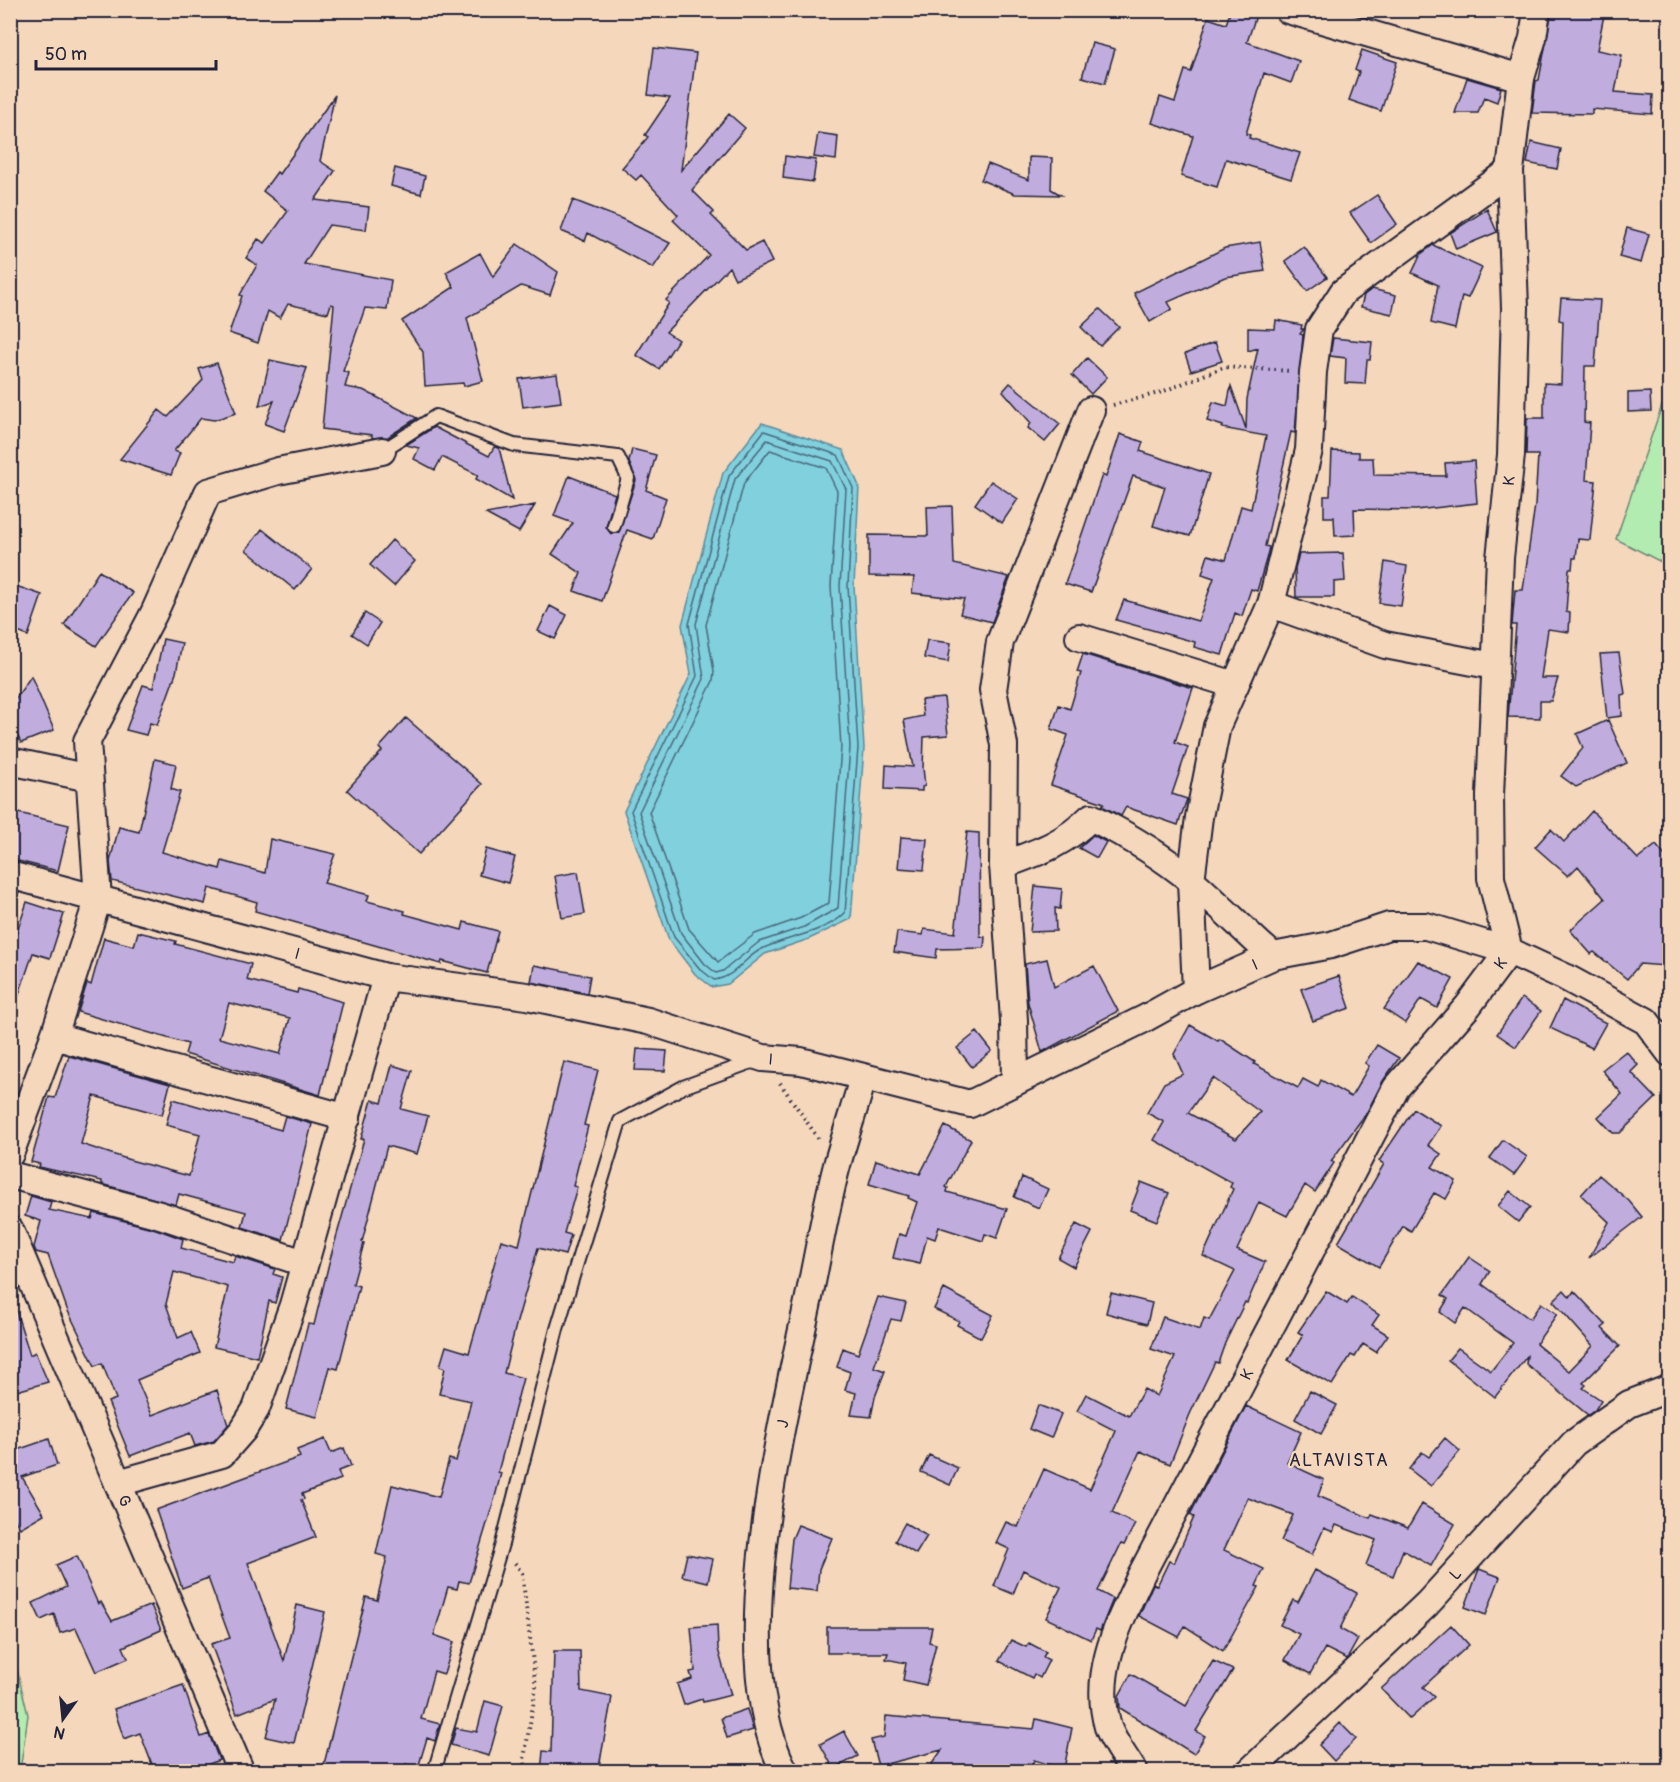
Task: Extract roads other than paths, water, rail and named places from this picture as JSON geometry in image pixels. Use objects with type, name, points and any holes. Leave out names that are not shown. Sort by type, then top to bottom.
[{"type":"street","points":[[1288,10],[1521,78]]},
{"type":"street","name":"K","points":[[1134,1772],[1109,1728],[1102,1686],[1109,1645],[1136,1585],[1396,1088],[1468,1006],[1509,951],[1491,878],[1490,796],[1500,558],[1511,455],[1515,308],[1510,171],[1521,78],[1533,38],[1537,10]]},
{"type":"street","points":[[1196,990],[1191,881],[1199,817],[1217,726],[1271,604],[1309,450],[1313,372],[1319,329],[1343,292],[1510,171]]},
{"type":"street","points":[[1015,1082],[1014,1020],[1003,865],[1004,745],[993,690],[1000,642],[1091,410]]},
{"type":"street","points":[[10,1154],[54,1036],[98,899],[87,741],[154,613],[208,492],[278,471],[382,451]]},
{"type":"street","points":[[1271,604],[1385,645],[1494,666]]},
{"type":"street","points":[[1079,637],[1235,685]]},
{"type":"street","points":[[10,761],[89,778]]},
{"type":"street","points":[[1003,865],[1047,849],[1073,835],[1091,817],[1151,853],[1191,881],[1236,925],[1273,956]]},
{"type":"street","name":"I","points":[[10,875],[386,977],[527,996],[648,1021],[763,1058],[801,1061],[970,1104],[1196,990],[1273,956],[1330,945],[1389,926],[1426,926],[1509,951],[1565,977],[1646,1021],[1670,1053]]},
{"type":"street","points":[[118,1483],[222,1454],[243,1430],[256,1409],[293,1305],[386,977]]},
{"type":"street","points":[[54,1036],[347,1118]]},
{"type":"street","name":"J","points":[[785,1772],[772,1740],[764,1708],[759,1657],[759,1592],[766,1522],[781,1425],[837,1167],[863,1078]]},
{"type":"street","points":[[10,1174],[160,1215],[304,1263]]},
{"type":"street","name":"G","points":[[10,1230],[241,1772]]},
{"type":"street","name":"L","points":[[1249,1772],[1427,1605],[1574,1443],[1629,1404],[1670,1388]]},
{"type":"lane","points":[[382,451],[436,416],[514,445],[618,457],[628,478],[614,526]]},
{"type":"lane","points":[[434,1772],[502,1544],[558,1329],[620,1121],[683,1087],[763,1058]]},
{"type":"water","points":[[762,423],[843,450],[859,486],[854,586],[864,748],[851,919],[809,939],[765,954],[728,984],[712,987],[695,974],[669,940],[624,811],[691,674],[682,625],[723,473]]},
{"type":"district","name":"ALTAVISTA","points":[[1339,1460]]}]
